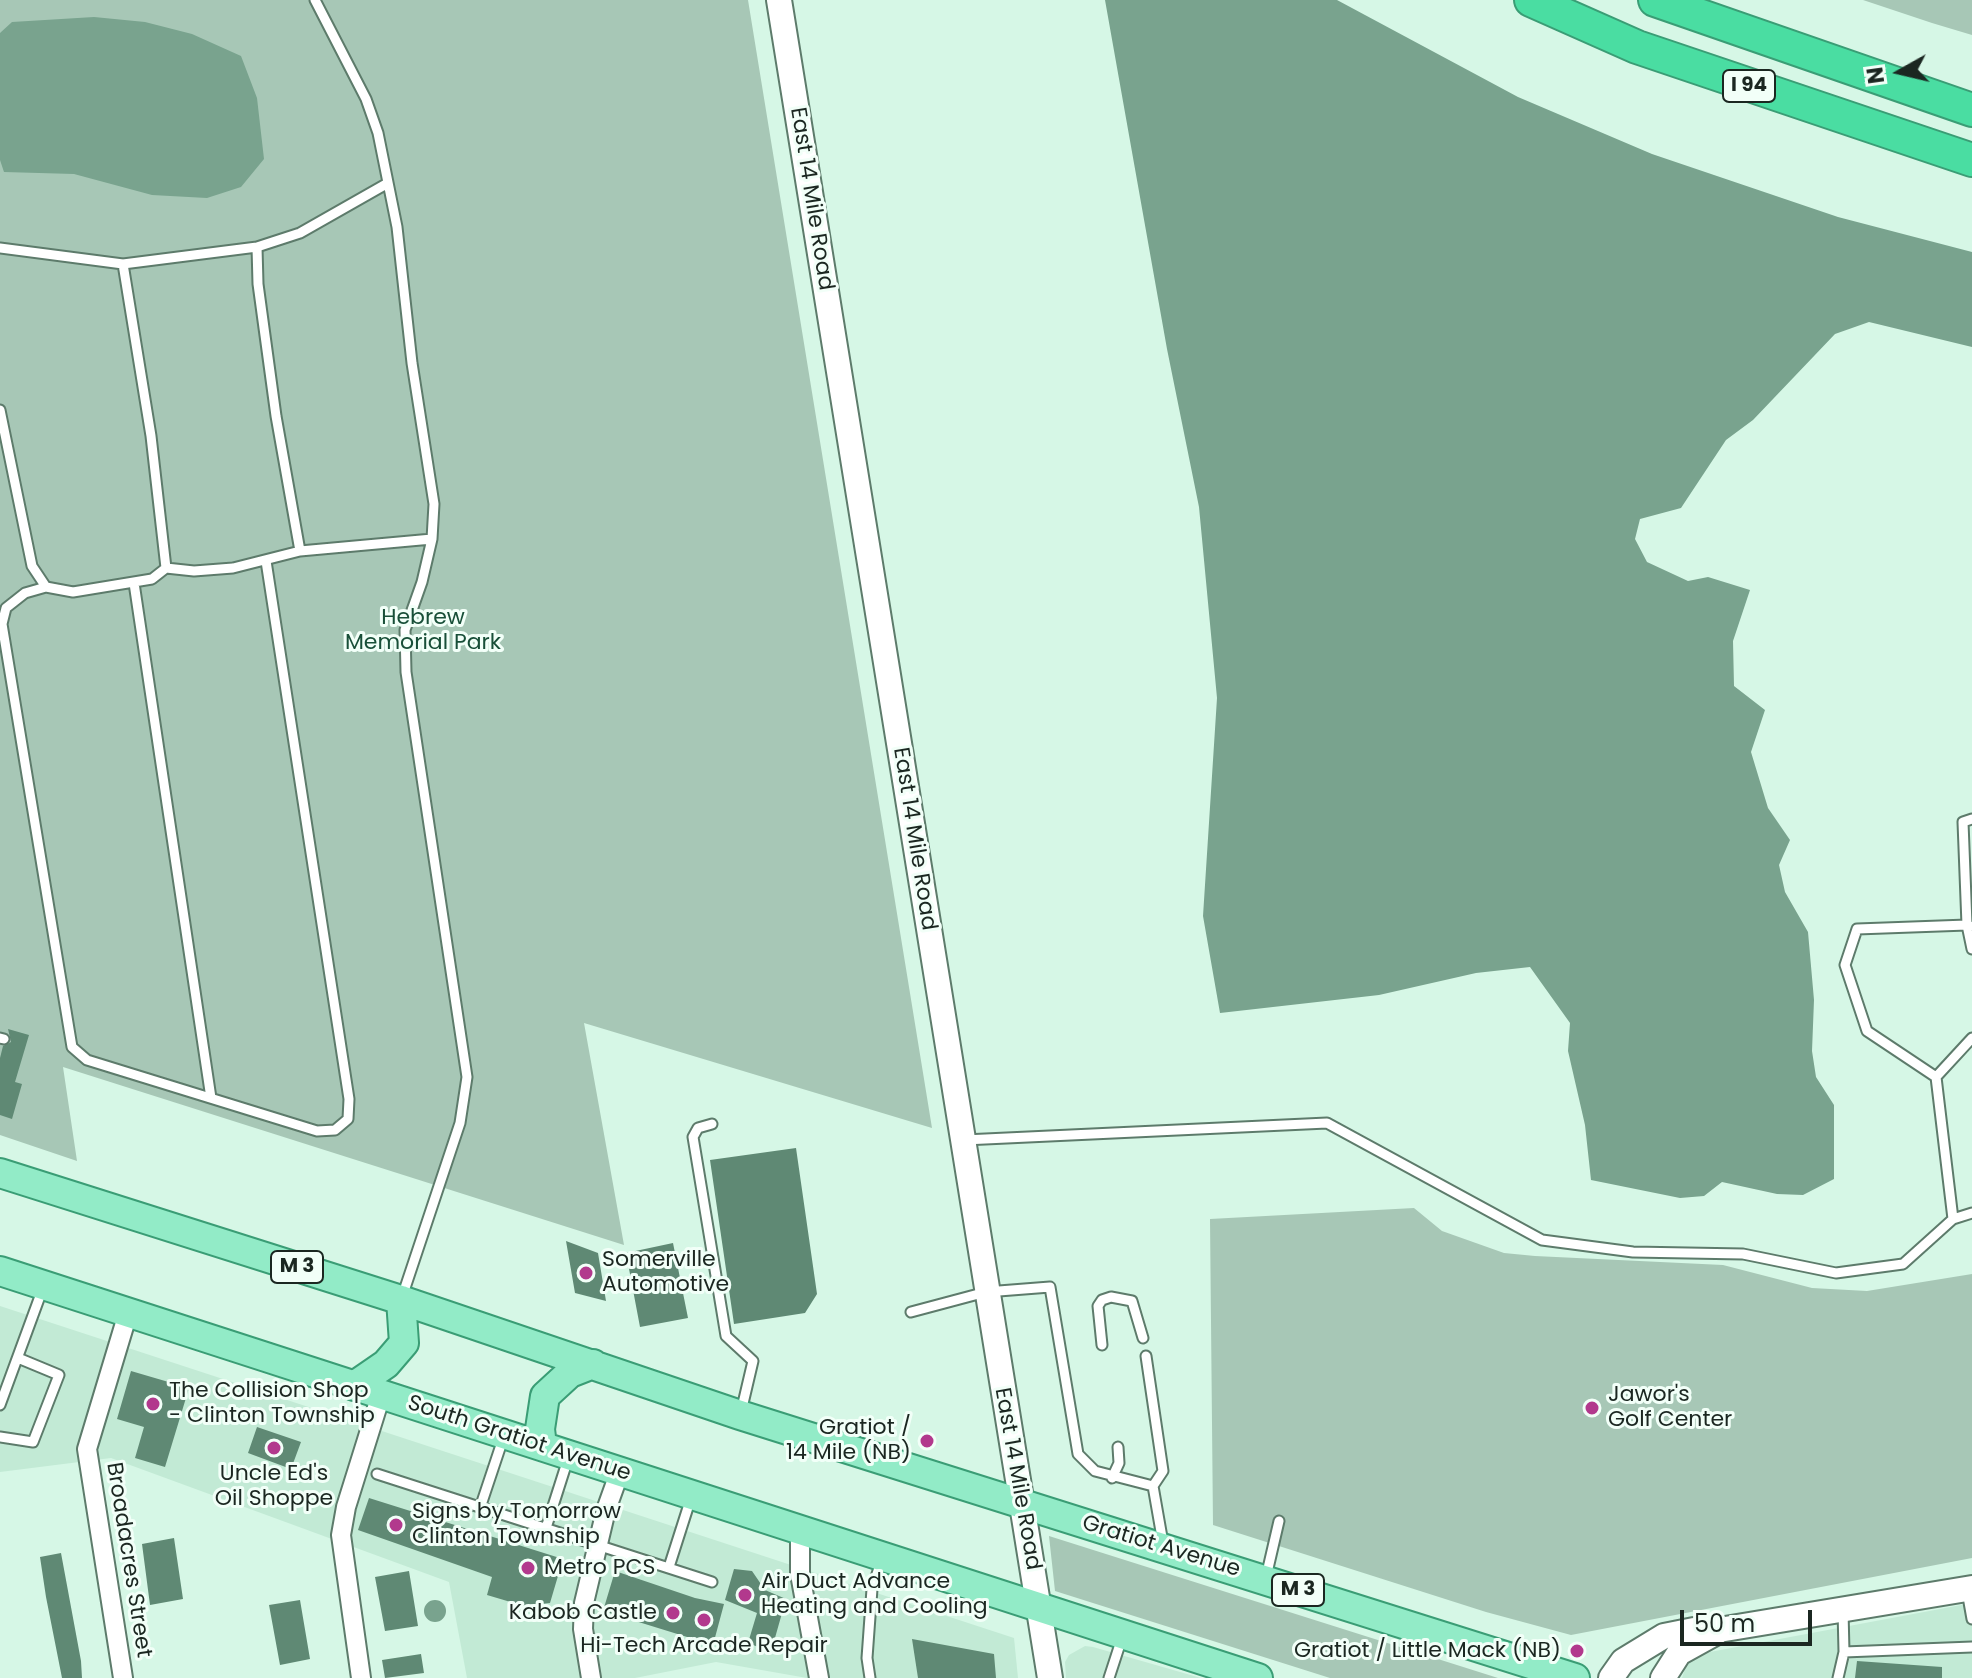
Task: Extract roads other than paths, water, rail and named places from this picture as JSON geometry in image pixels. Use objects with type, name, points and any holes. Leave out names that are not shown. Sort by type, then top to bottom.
[{"type":"highway","name":"I 94","points":[[1531,0],[1637,47],[1972,160]]},
{"type":"highway","name":"I 94","points":[[1655,0],[1972,110]]},
{"type":"main road","name":"East 14 Mile Road","points":[[779,0],[1050,1678]]},
{"type":"main road","name":"M 3","points":[[0,1173],[401,1300],[740,1415],[1021,1502]]},
{"type":"main road","name":"South Gratiot Avenue","points":[[0,1271],[1038,1605]]},
{"type":"main road","points":[[354,1386],[397,1355],[404,1343],[401,1300]]},
{"type":"main road","points":[[542,1446],[540,1421],[545,1396],[570,1373],[593,1364]]},
{"type":"main road","name":"Gratiot Avenue","points":[[1021,1502],[1575,1678]]},
{"type":"main road","points":[[1611,1678],[1623,1661],[1664,1636],[1694,1630],[1719,1630],[1969,1588]]},
{"type":"main road","points":[[1038,1605],[1204,1665],[1255,1678]]},
{"type":"main road","points":[[1663,1678],[1679,1653],[1719,1630]]},
{"type":"street","name":"Broadacres Street","points":[[123,1678],[87,1449],[128,1313]]},
{"type":"street","points":[[361,1678],[341,1559],[341,1535],[346,1507],[381,1395]]},
{"type":"street","points":[[591,1678],[583,1629],[584,1603],[606,1510],[620,1471]]},
{"type":"street","points":[[800,1529],[800,1574],[819,1678]]},
{"type":"lane","points":[[315,0],[366,99],[378,133],[397,227],[412,363],[434,504],[432,539],[405,630],[406,672],[467,1077],[460,1123],[401,1300]]},
{"type":"lane","points":[[0,248],[123,264],[257,247],[300,233],[388,183]]},
{"type":"lane","points":[[257,247],[258,284],[276,416],[300,551]]},
{"type":"lane","points":[[123,264],[151,436],[166,568]]},
{"type":"lane","points":[[0,410],[32,566],[46,587]]},
{"type":"lane","points":[[266,561],[349,1099],[348,1119],[335,1130],[317,1131],[87,1060],[72,1047],[2,624],[6,608],[25,593],[46,587],[73,592],[152,579],[166,568],[207,570],[266,561],[300,551],[432,539]]},
{"type":"lane","points":[[134,583],[211,1098]]},
{"type":"lane","points":[[1972,819],[1963,822],[1972,949]]},
{"type":"lane","points":[[1953,1219],[1936,1077],[1867,1031],[1845,965],[1857,929],[1970,926]]},
{"type":"lane","points":[[1936,1077],[1972,1038]]},
{"type":"lane","points":[[961,1141],[1327,1123],[1542,1240],[1633,1252],[1743,1254],[1836,1273],[1903,1264],[1953,1219],[1972,1213]]},
{"type":"lane","points":[[712,1124],[698,1128],[693,1137],[726,1336],[753,1361],[740,1415]]},
{"type":"lane","points":[[911,1312],[986,1292],[1046,1284],[1050,1287],[1078,1454],[1095,1471],[1112,1478],[1153,1486]]},
{"type":"lane","points":[[0,1405],[44,1285]]},
{"type":"lane","points":[[1102,1345],[1098,1306],[1111,1297],[1132,1301],[1143,1338]]},
{"type":"lane","points":[[1146,1356],[1163,1471],[1153,1486],[1164,1547]]},
{"type":"lane","points":[[0,1437],[33,1442],[59,1375],[18,1358]]},
{"type":"lane","points":[[480,1508],[505,1434]]},
{"type":"lane","points":[[1112,1478],[1119,1463],[1118,1447]]},
{"type":"lane","points":[[546,1528],[570,1455]]},
{"type":"lane","points":[[377,1474],[712,1582]]},
{"type":"lane","points":[[669,1567],[692,1494]]},
{"type":"lane","points":[[1265,1580],[1279,1521]]},
{"type":"lane","points":[[870,1678],[867,1658],[872,1589],[883,1556]]},
{"type":"lane","points":[[1969,1588],[1972,1619]]},
{"type":"lane","points":[[1838,1678],[1844,1652],[1843,1610]]},
{"type":"lane","points":[[1109,1678],[1123,1634]]},
{"type":"lane","points":[[1844,1652],[1972,1647]]},
{"type":"place","name":"Somerville Automotive","points":[[586,1273]]},
{"type":"place","name":"The Collision Shop - Clinton Township","points":[[153,1404]]},
{"type":"place","name":"Jawor's Golf Center","points":[[1592,1408]]},
{"type":"place","name":"Gratiot / 14 Mile (NB)","points":[[927,1441]]},
{"type":"place","name":"Uncle Ed's Oil Shoppe","points":[[274,1448]]},
{"type":"place","name":"Signs by Tomorrow Clinton Township","points":[[396,1525]]},
{"type":"place","name":"Metro PCS","points":[[528,1568]]},
{"type":"place","name":"Air Duct Advance Heating and Cooling","points":[[745,1595]]},
{"type":"place","name":"Kabob Castle","points":[[673,1613]]},
{"type":"place","name":"Hi-Tech Arcade Repair","points":[[704,1620]]},
{"type":"place","name":"Gratiot / Little Mack (NB)","points":[[1577,1651]]},
{"type":"park label","name":"Hebrew Memorial Park","points":[[423,630]]}]
